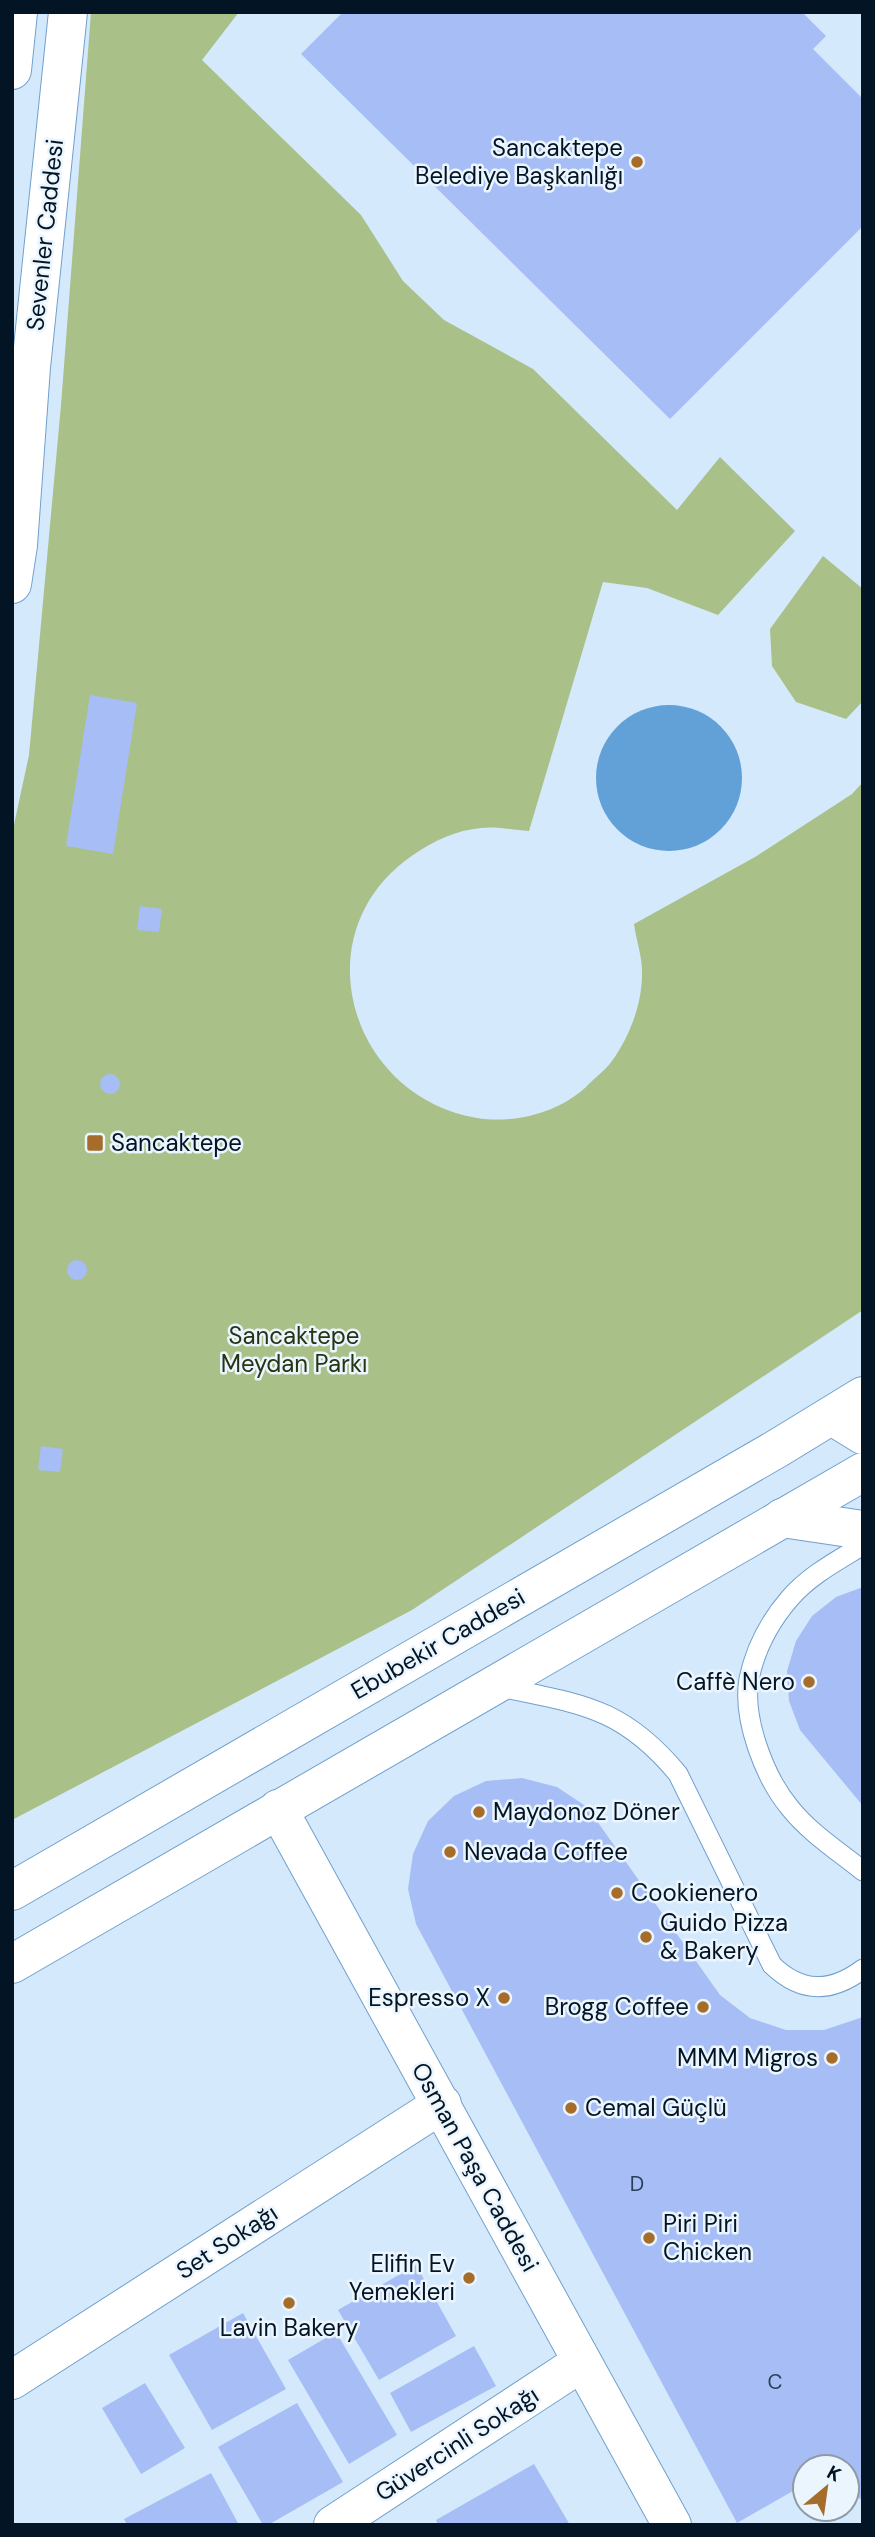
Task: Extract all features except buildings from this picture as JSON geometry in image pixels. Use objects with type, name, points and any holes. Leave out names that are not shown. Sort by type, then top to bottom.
[{"type":"main road","points":[[12,70],[18,12]]},
{"type":"main road","name":"Sevenler Caddesi","points":[[12,583],[18,545],[31,367],[68,12]]},
{"type":"main road","name":"Ebubekir Caddesi","points":[[12,1891],[853,1416]]},
{"type":"main road","points":[[12,1964],[863,1472]]},
{"type":"main road","points":[[782,1518],[863,1530]]},
{"type":"main road","name":"Osman Paşa Caddesi","points":[[278,1809],[442,2104],[669,2524]]},
{"type":"main road","name":"Set Sokağı","points":[[12,2380],[442,2104]]},
{"type":"main road","name":"Güvercinli Sokağı","points":[[333,2525],[582,2362]]},
{"type":"lane","points":[[863,1545],[812,1577],[790,1598],[772,1622],[758,1650],[749,1681],[754,1735],[762,1761],[774,1785],[806,1826],[863,1871]]},
{"type":"lane","points":[[491,1686],[593,1708],[634,1729],[658,1750],[678,1774],[772,1965],[783,1976],[814,1987],[831,1986],[848,1980],[863,1969]]},
{"type":"green space","name":"Sancaktepe Meydan Parkı","points":[[91,12],[239,12],[202,60],[361,215],[403,281],[444,320],[533,369],[677,510],[720,457],[795,531],[718,615],[647,588],[603,582],[529,831],[493,827],[472,829],[446,837],[413,855],[378,887],[358,925],[350,966],[355,1007],[371,1045],[397,1078],[433,1104],[477,1118],[520,1118],[549,1110],[575,1096],[607,1068],[630,1030],[642,983],[641,959],[634,924],[755,857],[852,794],[863,782],[863,1310],[412,1610],[12,1820],[12,834],[29,755],[61,405]]},
{"type":"green space","points":[[823,556],[863,589],[863,701],[846,719],[796,702],[772,666],[770,629]]},
{"type":"water","points":[[669,705],[697,711],[720,727],[736,750],[742,778],[736,806],[720,829],[697,845],[669,851],[641,845],[618,829],[602,806],[596,778],[602,750],[618,727],[641,711]]},
{"type":"place","name":"Sancaktepe Belediye Başkanlığı","points":[[637,162]]},
{"type":"place","name":"Sancaktepe","points":[[95,1143]]},
{"type":"place","name":"Caffè Nero","points":[[809,1682]]},
{"type":"place","name":"Maydonoz Döner","points":[[479,1812]]},
{"type":"place","name":"Nevada Coffee","points":[[450,1852]]},
{"type":"place","name":"Cookienero","points":[[617,1893]]},
{"type":"place","name":"Guido Pizza & Bakery","points":[[646,1937]]},
{"type":"place","name":"Espresso X","points":[[504,1998]]},
{"type":"place","name":"Brogg Coffee","points":[[703,2007]]},
{"type":"place","name":"MMM Migros","points":[[832,2058]]},
{"type":"place","name":"Cemal Güçlü","points":[[571,2108]]},
{"type":"place","name":"Piri Piri Chicken","points":[[649,2238]]},
{"type":"place","name":"Elifin Ev Yemekleri","points":[[469,2278]]},
{"type":"place","name":"Lavin Bakery","points":[[289,2303]]}]
